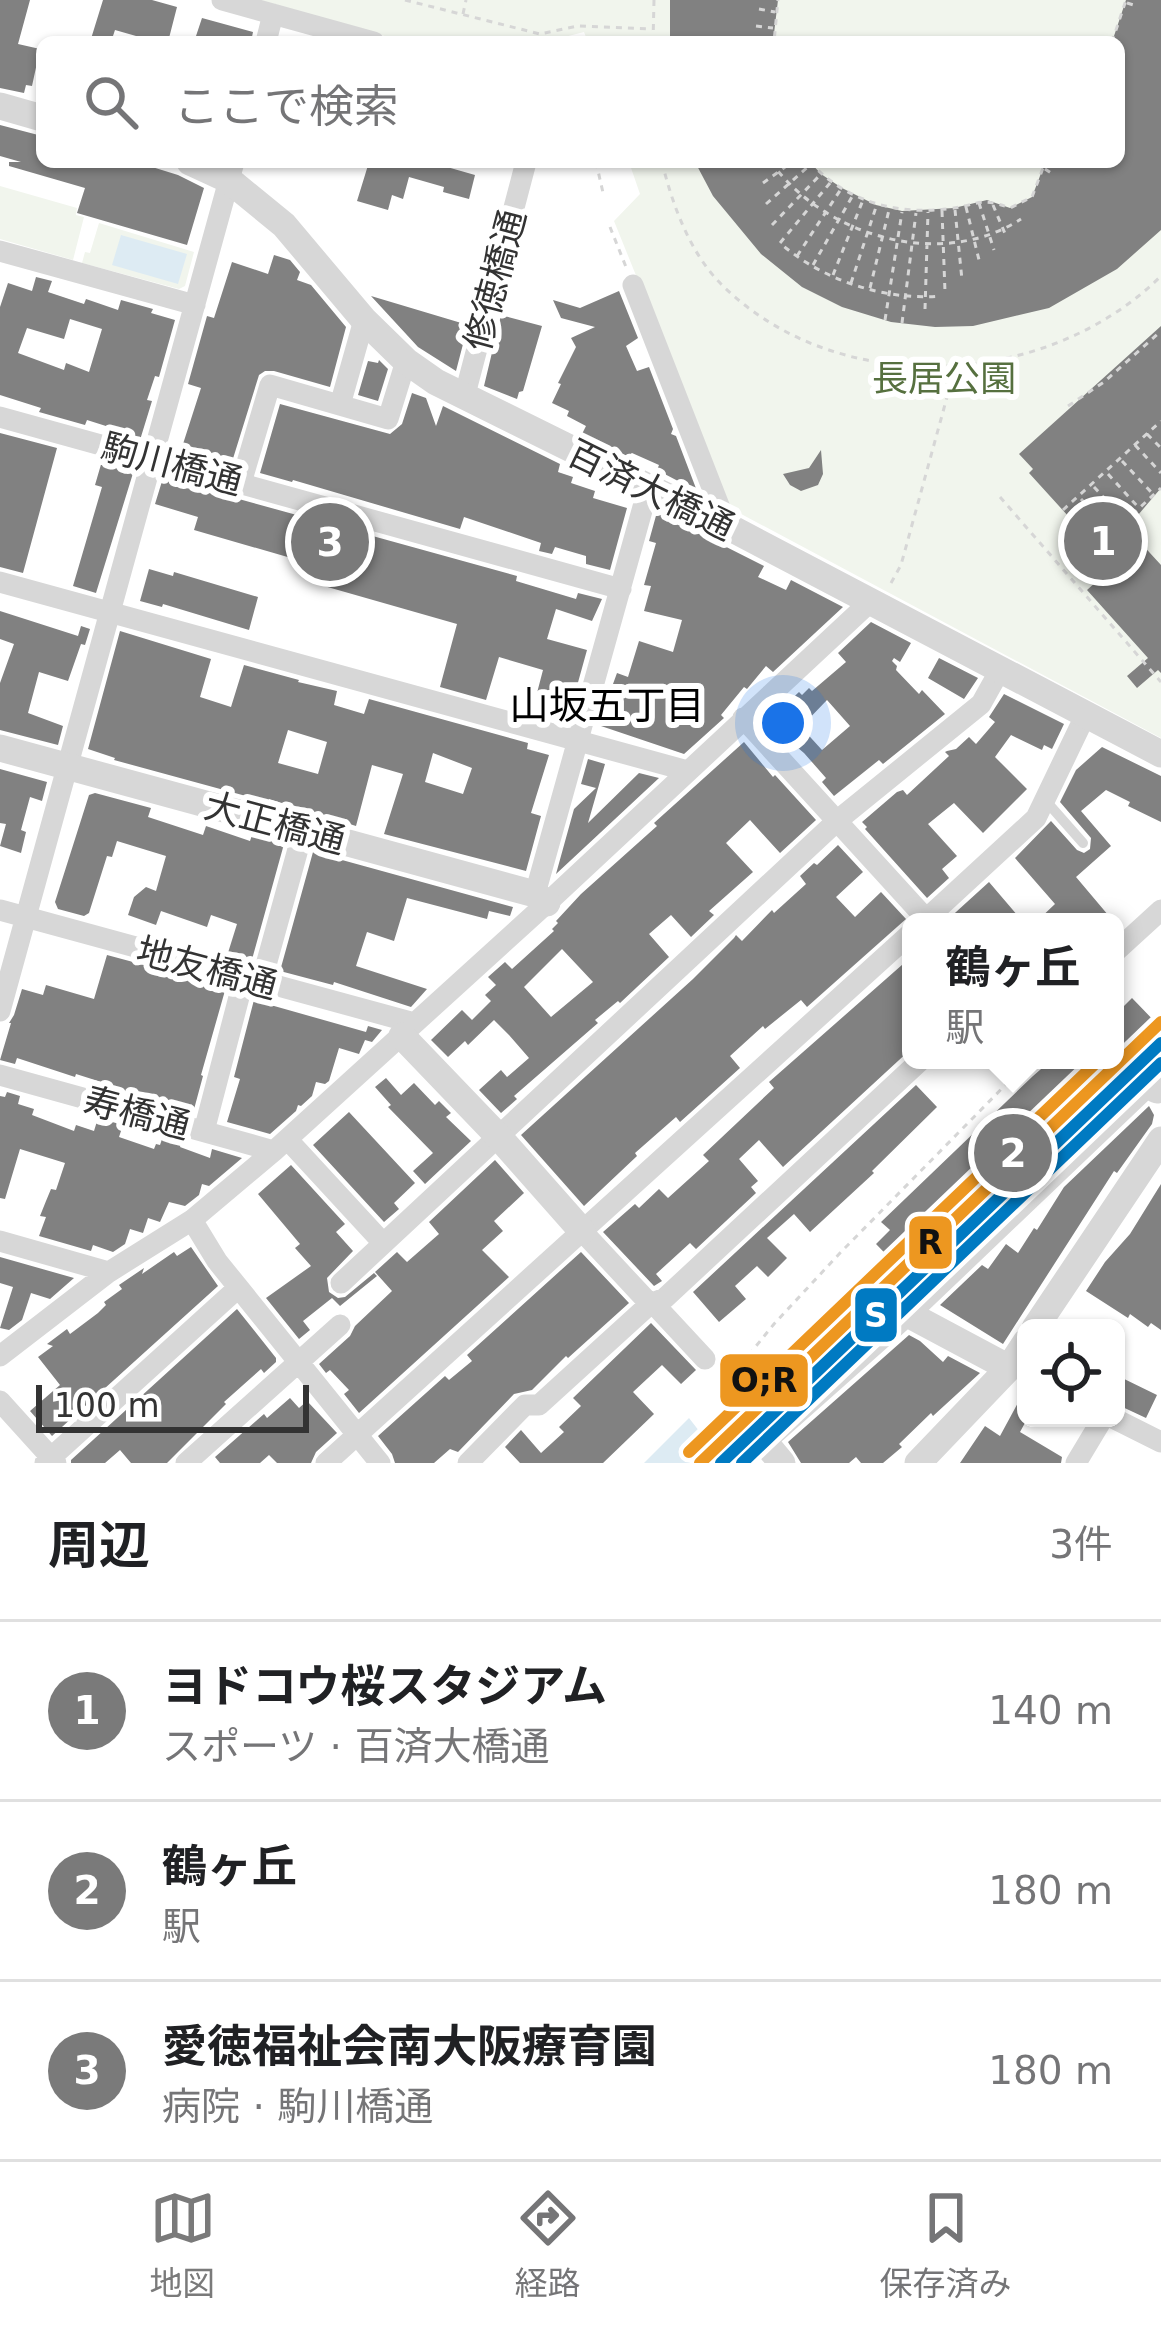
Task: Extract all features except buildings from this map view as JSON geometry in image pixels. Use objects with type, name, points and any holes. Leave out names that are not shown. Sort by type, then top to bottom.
[{"type":"street","points":[[222,0],[352,36]]},
{"type":"street","points":[[268,36],[273,14]]},
{"type":"street","points":[[0,106],[36,116]]},
{"type":"street","name":"修徳橋通","points":[[464,398],[524,168]]},
{"type":"street","points":[[0,1011],[232,171]]},
{"type":"street","name":"百済大橋通","points":[[232,171],[284,224],[364,320],[406,361],[464,398],[727,526],[1161,754]]},
{"type":"street","points":[[0,251],[195,305]]},
{"type":"street","points":[[633,285],[727,526]]},
{"type":"street","points":[[340,405],[364,320]]},
{"type":"street","points":[[241,483],[270,385],[388,419],[406,361]]},
{"type":"street","name":"駒川橋通","points":[[0,417],[621,589]]},
{"type":"street","points":[[541,898],[577,741],[648,489]]},
{"type":"street","points":[[0,583],[688,771]]},
{"type":"street","points":[[0,1356],[110,1272],[192,1220],[281,1146],[541,898],[688,771],[871,601]]},
{"type":"street","points":[[341,1283],[838,820],[981,704],[1000,670]]},
{"type":"street","points":[[934,913],[1036,818],[1086,714]]},
{"type":"street","points":[[743,718],[838,820],[913,913]]},
{"type":"street","name":"大正橋通","points":[[0,748],[541,898]]},
{"type":"street","points":[[204,1131],[303,831]]},
{"type":"street","name":"地友橋通","points":[[0,910],[408,1029]]},
{"type":"street","points":[[1124,944],[1161,910]]},
{"type":"street","points":[[326,1463],[902,942]]},
{"type":"street","points":[[408,1029],[582,1231],[705,1358]]},
{"type":"street","points":[[468,1463],[525,1405],[539,1405],[651,1304],[665,1298],[910,1069]]},
{"type":"street","points":[[782,1463],[763,1440],[1152,1089],[1114,1069]]},
{"type":"street","name":"寿橋通","points":[[0,1076],[204,1131],[281,1146]]},
{"type":"street","points":[[1042,1319],[1161,1140]]},
{"type":"street","points":[[281,1146],[383,1244]]},
{"type":"street","points":[[192,1220],[217,1261],[380,1463]]},
{"type":"street","points":[[0,1241],[110,1272]]},
{"type":"street","points":[[0,1401],[51,1461],[238,1288]]},
{"type":"street","points":[[905,1313],[1017,1372],[918,1463]]},
{"type":"street","points":[[186,1463],[340,1325]]},
{"type":"street","points":[[1125,1424],[1161,1442]]},
{"type":"street","points":[[1076,1463],[1098,1427]]},
{"type":"street","points":[[445,1463],[455,1463]]},
{"type":"lane","points":[[1045,800],[1083,843]]},
{"type":"path","points":[[405,0],[540,34],[578,26],[652,29]]},
{"type":"path","points":[[462,16],[466,0]]},
{"type":"path","points":[[652,36],[654,0]]},
{"type":"path","points":[[774,36],[778,0]]},
{"type":"path","points":[[1114,36],[1126,1],[1137,6]]},
{"type":"path","points":[[759,9],[776,12]]},
{"type":"path","points":[[1120,18],[1131,22]]},
{"type":"path","points":[[757,26],[775,28]]},
{"type":"path","points":[[1115,33],[1122,36]]},
{"type":"path","points":[[597,168],[604,197]]},
{"type":"path","points":[[664,168],[680,220],[720,283],[764,318],[850,357],[905,367],[956,367],[1044,348],[1095,328],[1139,298],[1161,276]]},
{"type":"path","points":[[773,168],[825,214],[897,241],[959,241],[1005,234],[1021,219]]},
{"type":"path","points":[[763,183],[784,168]]},
{"type":"path","points":[[766,205],[806,168]]},
{"type":"path","points":[[816,168],[863,199],[902,211],[941,210],[979,201],[1010,208],[1032,196],[1043,168],[1054,176]]},
{"type":"path","points":[[772,225],[821,174]]},
{"type":"path","points":[[1039,179],[1047,186]]},
{"type":"path","points":[[831,182],[780,243],[832,277],[889,293],[944,294],[941,210]]},
{"type":"path","points":[[796,257],[842,188]]},
{"type":"path","points":[[813,267],[854,194]]},
{"type":"path","points":[[832,277],[863,199]]},
{"type":"path","points":[[979,201],[994,250]]},
{"type":"path","points":[[991,201],[1005,234]]},
{"type":"path","points":[[851,283],[876,205]]},
{"type":"path","points":[[966,205],[980,263]]},
{"type":"path","points":[[870,288],[889,208]]},
{"type":"path","points":[[954,208],[962,280]]},
{"type":"path","points":[[925,309],[928,210]]},
{"type":"path","points":[[885,320],[902,211]]},
{"type":"path","points":[[902,323],[916,211]]},
{"type":"path","points":[[610,226],[633,285]]},
{"type":"path","points":[[1067,406],[1104,382],[1161,331]]},
{"type":"path","points":[[871,601],[887,591],[901,565],[956,367]]},
{"type":"path","points":[[1064,510],[1160,424]]},
{"type":"path","points":[[1147,434],[1161,448]]},
{"type":"path","points":[[1135,445],[1161,473]]},
{"type":"path","points":[[1120,458],[1154,494]]},
{"type":"path","points":[[1105,472],[1139,508]]},
{"type":"path","points":[[1091,484],[1125,520]]},
{"type":"path","points":[[1096,547],[1161,488]]},
{"type":"path","points":[[1078,496],[1112,533]]},
{"type":"path","points":[[1000,497],[1161,682]]},
{"type":"path","points":[[726,1383],[840,1252],[1020,1069]]},
{"type":"path","points":[[1026,1069],[1033,1076]]},
{"type":"path","points":[[705,1358],[769,1434]]},
{"type":"green space","name":"長居公園","points":[[257,0],[1161,0],[1161,738],[730,508],[614,221],[640,194],[631,168],[1125,168],[1125,36],[586,36],[584,32],[568,36],[385,36]]},
{"type":"green space","points":[[0,186],[77,208],[76,215],[84,217],[73,260],[0,239]]},
{"type":"green space","points":[[99,223],[194,252],[185,286],[179,289],[82,263]]},
{"type":"shaded area","points":[[121,235],[187,254],[178,284],[112,265]]},
{"type":"shaded area","points":[[689,1418],[724,1463],[644,1463]]},
{"type":"transit line","name":"R","points":[[1124,1057],[1161,1022]]},
{"type":"transit line","name":"S","points":[[721,1463],[1161,1043]]},
{"type":"transit line","points":[[742,1463],[1161,1063]]},
{"type":"transit line","name":"O;R","points":[[689,1452],[1090,1069]]},
{"type":"transit line","name":"R","points":[[700,1463],[1112,1069]]},
{"type":"place","name":"ヨドコウ桜スタジアム","points":[[1103,541]]},
{"type":"place","name":"愛徳福祉会南大阪療育園","points":[[330,542]]},
{"type":"place","name":"鶴ヶ丘","points":[[1013,1153]]},
{"type":"district","name":"山坂五丁目","points":[[607,705]]}]
